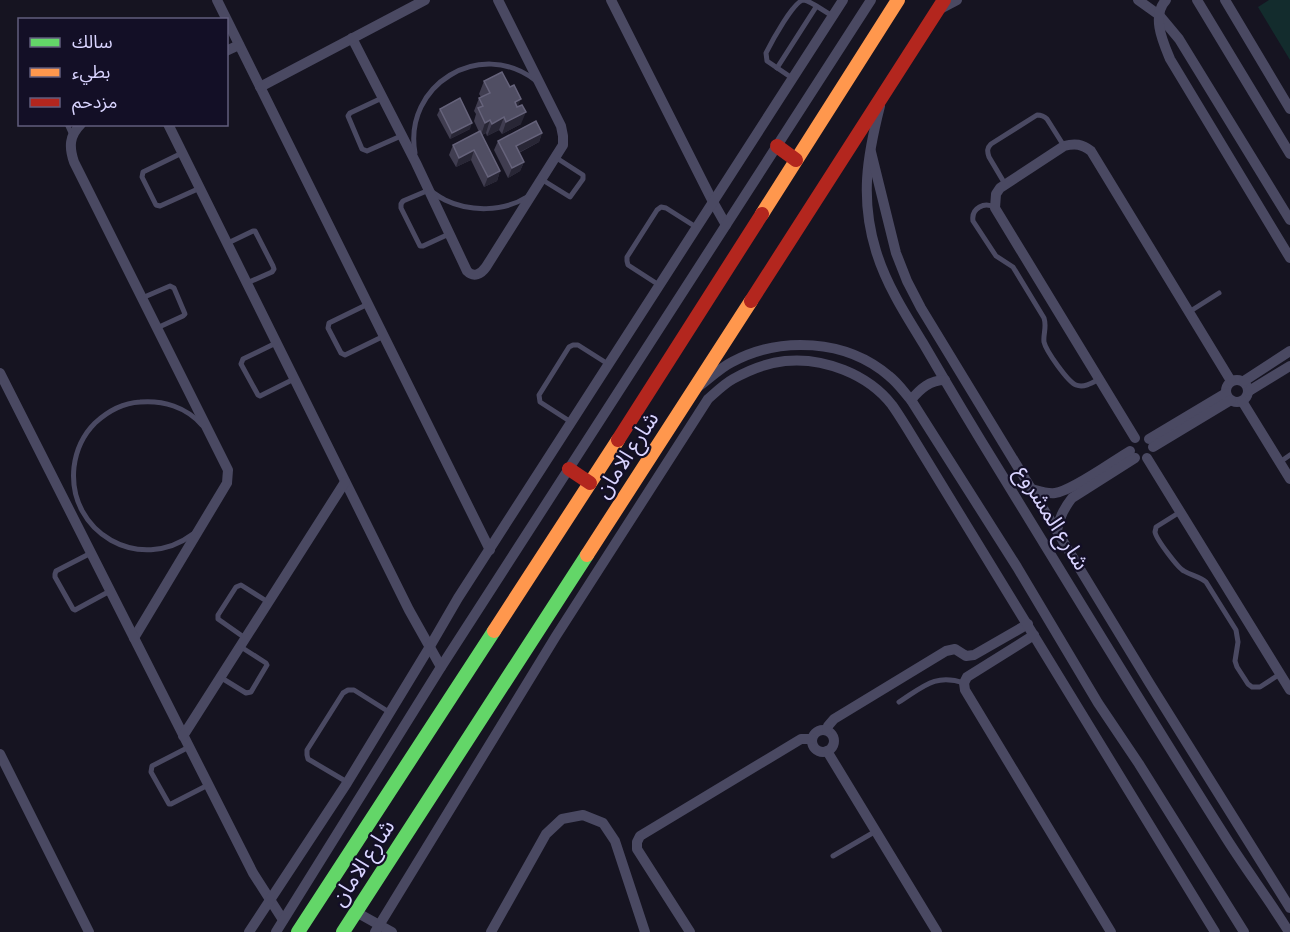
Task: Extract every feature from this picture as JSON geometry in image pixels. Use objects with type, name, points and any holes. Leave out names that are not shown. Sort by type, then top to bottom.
[{"type":"street","points":[[217,0],[226,18]]},
{"type":"street","points":[[260,87],[425,0]]},
{"type":"street","points":[[352,38],[416,163],[467,271],[479,274],[486,267],[563,145],[561,126],[498,0]]},
{"type":"street","points":[[611,0],[712,202],[726,225]]},
{"type":"street","points":[[249,932],[347,783],[458,598],[843,0]]},
{"type":"street","points":[[276,932],[441,667],[871,0]]},
{"type":"street","name":"شارع الامان","points":[[298,932],[590,483],[898,0]]},
{"type":"street","points":[[941,5],[957,0]]},
{"type":"street","points":[[1138,0],[1159,15],[1179,39],[1290,220]]},
{"type":"street","points":[[1166,0],[1162,4],[1159,15],[1160,30],[1170,59],[1290,258]]},
{"type":"street","points":[[1197,0],[1290,154]]},
{"type":"street","points":[[1225,0],[1290,109]]},
{"type":"street","name":"شارع الامان","points":[[343,932],[941,5]]},
{"type":"street","points":[[228,22],[490,550]]},
{"type":"street","points":[[228,50],[239,45]]},
{"type":"street","name":"شارع المشروع","points":[[882,97],[870,146],[866,199],[869,225],[885,276],[986,448],[1224,835],[1287,930]]},
{"type":"street","points":[[169,126],[409,610],[441,667]]},
{"type":"street","points":[[69,130],[74,162],[228,470],[226,483],[134,638]]},
{"type":"street","points":[[1135,438],[995,208],[996,194],[1000,188],[1064,146],[1078,144],[1091,152],[1230,381]]},
{"type":"street","points":[[777,146],[796,160]]},
{"type":"street","points":[[870,146],[896,253],[921,308],[1149,684],[1290,908]]},
{"type":"street","points":[[692,392],[729,363],[742,356],[786,345],[826,347],[861,358],[889,376],[901,387],[1017,567],[1098,703],[1244,932]]},
{"type":"street","points":[[1246,386],[1290,351]]},
{"type":"street","points":[[378,928],[555,636],[708,399],[731,380],[757,367],[786,361],[815,362],[843,369],[869,384],[891,403],[1215,932]]},
{"type":"street","points":[[1246,386],[1290,366]]},
{"type":"street","points":[[0,373],[4,389],[77,513],[91,553],[253,873],[283,920]]},
{"type":"street","points":[[1228,397],[1227,384],[1230,381],[1235,379],[1246,386]]},
{"type":"street","points":[[911,400],[927,385],[937,380],[945,380]]},
{"type":"street","points":[[1228,397],[1242,401],[1246,398],[1246,386]]},
{"type":"street","points":[[1228,397],[1150,448],[1141,459],[1132,454],[1129,446],[1135,438],[1140,436],[1150,448],[1180,512],[1290,690]]},
{"type":"street","points":[[1242,401],[1290,479]]},
{"type":"street","points":[[986,448],[1000,439]]},
{"type":"street","points":[[1032,489],[1043,493],[1068,490],[1132,454]]},
{"type":"street","points":[[1057,531],[1064,507],[1072,498],[1132,454]]},
{"type":"street","points":[[569,469],[590,483]]},
{"type":"street","points":[[183,736],[345,482]]},
{"type":"street","points":[[1000,579],[1017,567]]},
{"type":"street","points":[[827,730],[834,719],[946,651],[955,649],[966,656],[974,655],[1028,624]]},
{"type":"street","points":[[1034,635],[967,677],[964,690],[1111,932]]},
{"type":"street","points":[[1082,713],[1098,703]]},
{"type":"street","points":[[818,730],[827,730],[831,733],[834,743],[832,748],[823,752],[814,748],[812,739],[818,730]]},
{"type":"street","points":[[690,932],[637,849],[640,836],[796,742],[806,738],[812,739]]},
{"type":"street","points":[[827,751],[937,932]]},
{"type":"street","points":[[0,754],[89,932]]},
{"type":"street","points":[[491,932],[546,834],[562,819],[583,815],[603,823],[615,841],[645,932]]},
{"type":"street","points":[[356,912],[378,928],[392,932]]},
{"type":"lane","points":[[793,78],[767,61],[765,57],[782,26],[801,0],[806,0],[833,16]]},
{"type":"lane","points":[[777,68],[816,7]]},
{"type":"lane","points":[[416,163],[413,145],[414,127],[429,94],[441,81],[473,66],[491,64],[508,66],[525,72],[539,83]]},
{"type":"lane","points":[[382,98],[348,116],[363,149],[367,151],[401,136]]},
{"type":"lane","points":[[1005,184],[988,157],[988,148],[1037,115],[1047,119],[1064,146]]},
{"type":"lane","points":[[182,153],[143,172],[142,177],[156,205],[160,206],[200,188]]},
{"type":"lane","points":[[542,179],[570,197],[583,178],[555,157]]},
{"type":"lane","points":[[450,234],[420,246],[401,204],[429,190],[445,200],[481,209],[518,202],[533,192]]},
{"type":"lane","points":[[995,208],[985,204],[973,213],[973,221],[996,256],[1013,267],[1044,318],[1046,347],[1075,385],[1083,386],[1099,379]]},
{"type":"lane","points":[[659,285],[628,265],[627,257],[661,207],[696,227]]},
{"type":"lane","points":[[227,244],[253,231],[257,233],[274,269],[247,283]]},
{"type":"lane","points":[[142,298],[170,286],[174,288],[185,314],[157,328]]},
{"type":"lane","points":[[1189,312],[1219,293]]},
{"type":"lane","points":[[368,304],[329,323],[328,328],[341,354],[345,355],[384,336]]},
{"type":"lane","points":[[276,343],[243,359],[241,364],[260,396],[294,379]]},
{"type":"lane","points":[[571,422],[540,402],[539,395],[573,345],[578,345],[608,364]]},
{"type":"lane","points":[[199,530],[170,547],[136,550],[119,545],[104,536],[77,513],[73,477],[80,443],[102,416],[117,407],[134,402],[151,401],[168,404],[184,410],[210,434]]},
{"type":"lane","points":[[1280,462],[1290,455]]},
{"type":"lane","points":[[1180,512],[1156,527],[1156,534],[1180,569],[1206,582],[1236,630],[1237,667],[1248,684],[1256,688],[1280,674]]},
{"type":"lane","points":[[91,553],[56,571],[55,574],[65,597],[71,608],[75,609],[110,591]]},
{"type":"lane","points":[[220,677],[246,693],[251,692],[267,665],[218,619],[236,587],[241,585],[268,602]]},
{"type":"lane","points":[[899,702],[940,679],[952,679],[964,683]]},
{"type":"lane","points":[[347,783],[308,759],[307,750],[343,693],[348,690],[354,690],[389,712]]},
{"type":"lane","points":[[189,747],[152,766],[151,772],[169,804],[208,785]]},
{"type":"lane","points":[[833,856],[876,831]]},
{"type":"green space","points":[[1269,0],[1290,0],[1290,60],[1258,7]]},
{"type":"building","points":[[502,72],[510,87],[514,85],[521,99],[515,102],[517,107],[522,105],[526,112],[506,122],[504,117],[492,124],[490,120],[485,123],[478,108],[483,106],[479,98],[490,93],[484,81]]},
{"type":"building","points":[[460,98],[472,123],[452,133],[440,109]]},
{"type":"building","points":[[536,121],[542,133],[516,146],[524,162],[512,168],[498,141]]},
{"type":"building","points":[[480,131],[500,171],[488,177],[474,150],[459,158],[453,145]]},
{"type":"traffic: fast","points":[[343,932],[587,555]]},
{"type":"traffic: fast","points":[[298,932],[494,631]]},
{"type":"traffic: slow","points":[[762,214],[898,0]]},
{"type":"traffic: slow","points":[[587,555],[751,301]]},
{"type":"traffic: slow","points":[[494,631],[618,440]]},
{"type":"traffic: jam","points":[[751,301],[944,0]]},
{"type":"traffic: jam","points":[[777,146],[796,160]]},
{"type":"traffic: jam","points":[[618,440],[762,214]]},
{"type":"traffic: jam","points":[[569,469],[590,483]]}]
